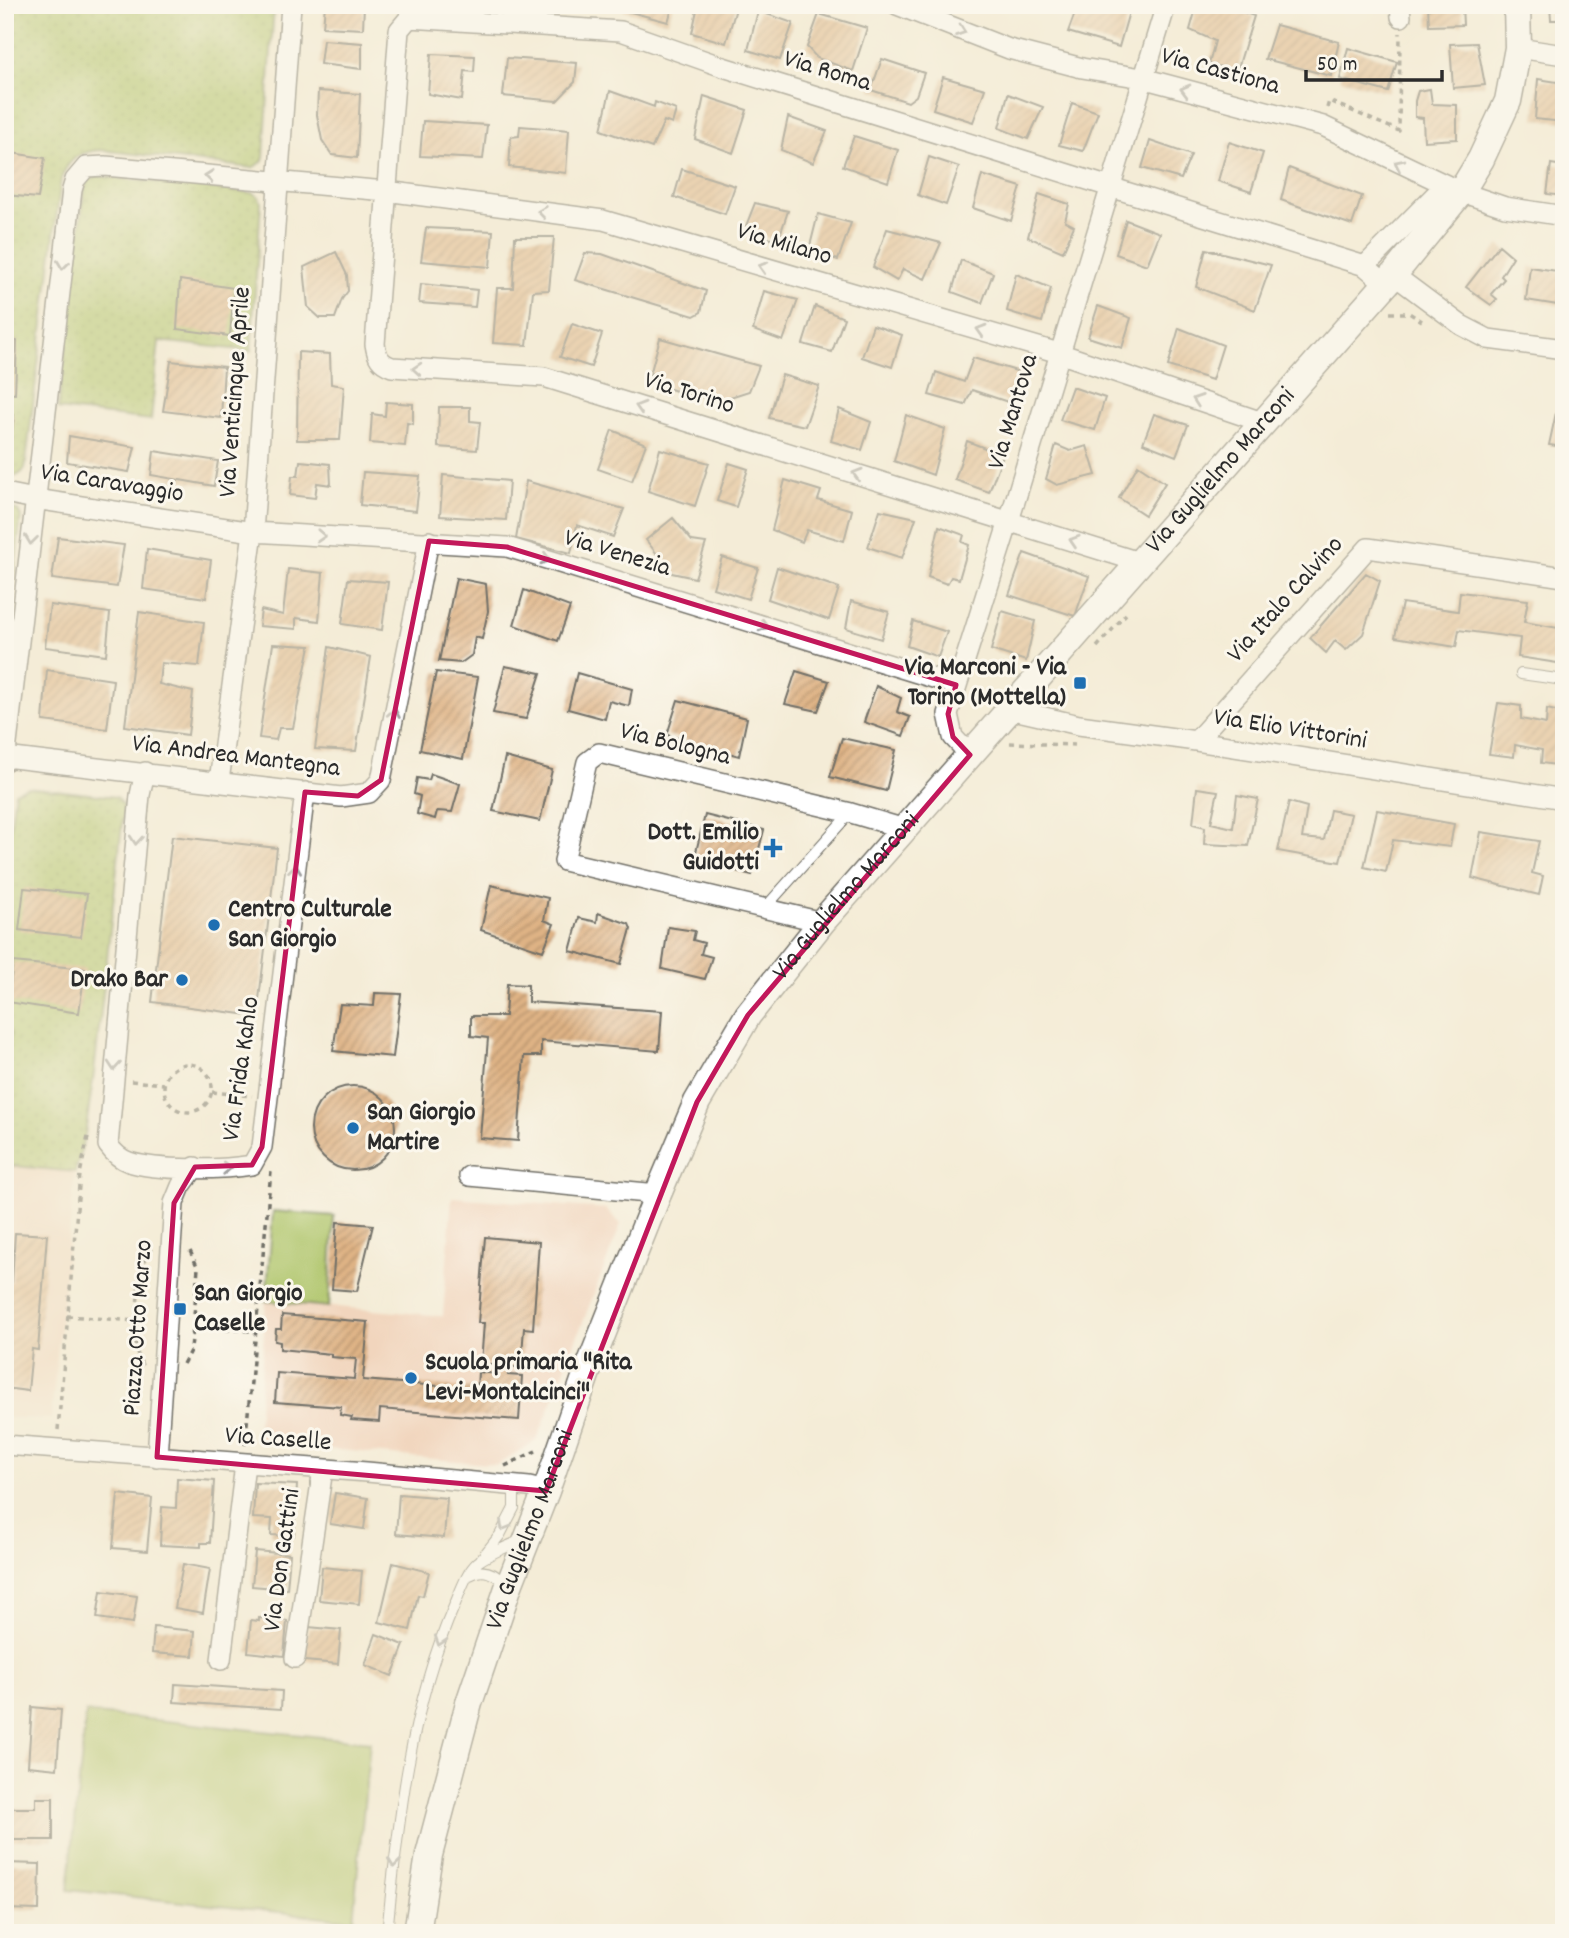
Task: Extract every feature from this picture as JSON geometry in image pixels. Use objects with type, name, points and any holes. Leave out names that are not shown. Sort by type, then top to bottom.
[{"type":"main road","name":"Via Guglielmo Marconi","points":[[417,1933],[429,1855],[446,1780],[469,1703],[586,1375],[696,1102],[748,1015],[822,922],[1390,280],[1453,189],[1481,159],[1508,101],[1518,48],[1517,5]]},
{"type":"street","name":"Via Venticinque Aprile","points":[[219,781],[253,532],[291,5]]},
{"type":"street","name":"Via Castiona","points":[[898,5],[1009,49],[1082,68],[1142,78],[1323,126],[1453,189],[1505,207],[1564,216]]},
{"type":"street","name":"Via Mantova","points":[[970,755],[953,737],[948,714],[1166,5]]},
{"type":"street","name":"Via Roma","points":[[386,191],[399,30],[409,18],[621,32],[736,72],[1365,266],[1438,309],[1461,326],[1488,339],[1564,349]]},
{"type":"street","points":[[1518,48],[1564,55]]},
{"type":"street","name":"Via Milano","points":[[35,499],[72,190],[79,173],[86,167],[105,166],[386,191],[603,220],[1059,353],[1262,422]]},
{"type":"street","points":[[1365,266],[1453,189]]},
{"type":"street","name":"Via Torino","points":[[386,191],[375,344],[379,360],[385,365],[544,377],[1139,562]]},
{"type":"street","name":"Via Caravaggio","points":[[5,492],[35,499],[253,532]]},
{"type":"street","points":[[5,759],[35,499]]},
{"type":"street","name":"Via Venezia","points":[[253,532],[507,547],[956,685]]},
{"type":"street","name":"Via Andrea Mantegna","points":[[5,759],[145,772],[341,797],[369,793],[380,780],[429,541]]},
{"type":"street","name":"Via Italo Calvino","points":[[1196,741],[1368,548],[1564,577]]},
{"type":"street","name":"Via Elio Vittorini","points":[[1009,709],[1079,725],[1564,799]]},
{"type":"street","name":"Via Bologna","points":[[822,922],[564,861],[587,762],[598,753],[851,813],[905,829]]},
{"type":"street","name":"Via Frida Kahlo","points":[[145,772],[140,795],[108,1144],[113,1152],[129,1162],[159,1166],[231,1169],[252,1164],[262,1147],[305,792]]},
{"type":"street","name":"Piazza Otto Marzo","points":[[159,1166],[174,1203]]},
{"type":"street","name":"Piazza Otto Marzo","points":[[157,1457],[174,1203],[181,1186],[195,1167]]},
{"type":"street","points":[[469,1176],[658,1194]]},
{"type":"street","name":"Via Caselle","points":[[5,1445],[157,1457],[245,1456],[323,1469],[546,1491]]},
{"type":"street","points":[[221,1660],[245,1456]]},
{"type":"street","name":"Via Don Gattini","points":[[295,1658],[323,1469]]},
{"type":"lane","points":[[1521,674],[1564,680]]},
{"type":"lane","points":[[764,909],[851,813]]},
{"type":"lane","points":[[387,1933],[394,1863],[417,1717],[443,1632],[467,1578],[500,1535],[514,1508],[514,1486]]},
{"type":"lane","points":[[478,1562],[528,1537]]},
{"type":"lane","points":[[467,1578],[476,1571],[488,1571],[508,1588]]},
{"type":"path","points":[[1323,126],[1329,101],[1399,131],[1400,11]]},
{"type":"path","points":[[1382,315],[1392,312],[1409,313],[1426,324],[1438,309]]},
{"type":"path","points":[[1096,648],[1133,605]]},
{"type":"path","points":[[1000,749],[1011,743],[1077,745],[1079,725]]},
{"type":"path","points":[[184,1064],[199,1066],[210,1077],[212,1092],[206,1105],[192,1113],[177,1111],[166,1099],[163,1084],[170,1071],[184,1064]]},
{"type":"path","points":[[212,1092],[267,1098]]},
{"type":"path","points":[[58,1431],[80,1174],[90,1122]]},
{"type":"path","points":[[245,1456],[272,1167]]},
{"type":"path","points":[[147,1379],[136,1350],[136,1321],[141,1269],[155,1240]]},
{"type":"path","points":[[179,1370],[191,1349],[198,1268],[188,1248]]},
{"type":"path","points":[[67,1316],[136,1321]]},
{"type":"path","points":[[193,1328],[256,1331]]},
{"type":"path","points":[[499,1470],[541,1448]]},
{"type":"highlighted area","points":[[429,541],[507,547],[956,685],[948,714],[953,737],[970,755],[748,1015],[697,1102],[546,1491],[157,1457],[174,1203],[195,1167],[252,1165],[262,1147],[305,792],[358,796],[381,780]]},
{"type":"shaded area","points":[[5,1165],[75,1172],[51,1419],[5,1417]]},
{"type":"shaded area","name":"Scuola primaria \"Rita Levi-Montalcinci\"","points":[[452,1197],[606,1209],[621,1224],[537,1440],[497,1465],[257,1442],[266,1301],[443,1316]]},
{"type":"green space","points":[[5,5],[274,5],[262,162],[252,168],[101,150],[81,154],[67,166],[61,179],[25,469],[19,475],[12,476],[5,475]]},
{"type":"green space","points":[[97,176],[253,193],[259,197],[261,203],[251,351],[159,341],[151,420],[58,409],[85,187],[87,181]]},
{"type":"green space","points":[[5,505],[18,511],[21,517],[5,649]]},
{"type":"green space","points":[[27,787],[116,797],[124,807],[94,1073],[85,1135],[75,1172],[5,1165],[5,1050],[11,1035],[5,1021],[5,870],[15,792]]},
{"type":"green space","points":[[273,1211],[334,1216],[329,1307],[266,1301]]},
{"type":"green space","points":[[86,1713],[370,1742],[353,1920],[68,1890]]},
{"type":"building","points":[[325,5],[364,5],[363,29],[323,27]]},
{"type":"building","points":[[624,5],[673,5],[668,22],[623,10]]},
{"type":"building","points":[[698,5],[737,5],[726,43],[692,33]]},
{"type":"building","points":[[1078,5],[1131,5],[1119,47],[1068,32]]},
{"type":"building","points":[[1197,5],[1223,5],[1254,16],[1237,71],[1209,64],[1215,41],[1190,30]]},
{"type":"building","points":[[1428,5],[1462,5],[1463,25],[1429,26]]},
{"type":"building","points":[[1550,5],[1564,5],[1564,20],[1551,20]]},
{"type":"building","points":[[758,11],[793,23],[780,60],[748,50]]},
{"type":"building","points":[[819,14],[867,28],[853,71],[817,58],[807,47]]},
{"type":"building","points":[[1276,25],[1339,42],[1331,76],[1265,59]]},
{"type":"building","points":[[323,40],[362,43],[362,69],[320,64]]},
{"type":"building","points":[[1477,43],[1485,85],[1453,88],[1450,44]]},
{"type":"building","points":[[1348,48],[1397,62],[1388,92],[1340,79]]},
{"type":"building","points":[[431,54],[475,56],[474,72],[465,71],[462,100],[428,94]]},
{"type":"building","points":[[507,58],[577,63],[575,82],[557,101],[503,96]]},
{"type":"building","points":[[882,59],[924,73],[916,96],[908,102],[871,90]]},
{"type":"building","points":[[943,77],[985,89],[973,122],[933,109]]},
{"type":"building","points":[[1538,79],[1564,83],[1564,122],[1535,119]]},
{"type":"building","points":[[1430,89],[1432,104],[1457,105],[1457,139],[1424,141],[1423,118],[1415,117],[1415,101],[1418,91]]},
{"type":"building","points":[[318,91],[360,94],[357,158],[332,155],[322,140],[317,115]]},
{"type":"building","points":[[610,91],[654,107],[655,102],[676,110],[672,124],[664,121],[652,148],[601,130]]},
{"type":"building","points":[[1008,94],[1043,107],[1028,139],[999,128]]},
{"type":"building","points":[[704,96],[747,110],[733,153],[695,139]]},
{"type":"building","points":[[1072,103],[1098,112],[1083,151],[1059,145]]},
{"type":"building","points":[[788,117],[827,131],[813,163],[781,150]]},
{"type":"building","points":[[423,121],[487,125],[483,159],[420,156]]},
{"type":"building","points":[[520,126],[569,130],[566,173],[509,167],[511,137],[519,136]]},
{"type":"building","points":[[854,136],[898,150],[888,182],[843,166]]},
{"type":"building","points":[[1150,141],[1191,155],[1181,179],[1142,168]]},
{"type":"building","points":[[1229,142],[1263,153],[1251,192],[1218,181]]},
{"type":"building","points":[[5,152],[45,158],[38,198],[5,195]]},
{"type":"building","points":[[929,157],[959,167],[946,205],[918,195]]},
{"type":"building","points":[[1551,164],[1564,166],[1564,196],[1547,194]]},
{"type":"building","points":[[1289,168],[1362,196],[1352,225],[1281,200]]},
{"type":"building","points":[[682,169],[735,186],[725,214],[674,197]]},
{"type":"building","points":[[982,175],[1021,187],[1011,221],[973,208]]},
{"type":"building","points":[[1039,194],[1069,204],[1065,221],[1074,226],[1063,252],[1028,237]]},
{"type":"building","points":[[755,203],[788,211],[778,241],[744,231]]},
{"type":"building","points":[[818,214],[851,223],[838,260],[809,250]]},
{"type":"building","points":[[1126,220],[1160,233],[1147,265],[1116,254]]},
{"type":"building","points":[[426,228],[493,231],[490,267],[421,261]]},
{"type":"building","points":[[887,229],[941,243],[925,279],[903,269],[897,281],[873,267]]},
{"type":"building","points":[[515,237],[554,237],[549,290],[533,291],[527,345],[493,343],[497,288],[513,288]]},
{"type":"building","points":[[1499,245],[1513,257],[1501,276],[1504,279],[1491,294],[1497,299],[1491,305],[1466,287]]},
{"type":"building","points":[[1206,249],[1271,265],[1255,310],[1196,287]]},
{"type":"building","points":[[336,252],[347,275],[348,291],[335,318],[320,318],[308,307],[304,267]]},
{"type":"building","points":[[585,253],[602,254],[706,291],[701,312],[694,316],[575,280]]},
{"type":"building","points":[[961,260],[993,273],[982,303],[952,292]]},
{"type":"building","points":[[1530,267],[1564,272],[1564,306],[1526,300]]},
{"type":"building","points":[[1016,274],[1051,288],[1042,322],[1007,311]]},
{"type":"building","points":[[180,280],[234,288],[230,336],[177,329]]},
{"type":"building","points":[[421,284],[477,290],[475,307],[419,303]]},
{"type":"building","points":[[764,291],[798,300],[783,341],[753,330]]},
{"type":"building","points":[[815,306],[844,318],[832,352],[803,344]]},
{"type":"building","points":[[1098,306],[1131,318],[1122,348],[1088,337]]},
{"type":"building","points":[[572,324],[602,334],[591,367],[560,357]]},
{"type":"building","points":[[873,325],[902,335],[892,367],[862,357]]},
{"type":"building","points":[[1179,328],[1223,345],[1212,380],[1168,366]]},
{"type":"building","points":[[660,338],[759,366],[749,391],[721,400],[686,394],[648,382]]},
{"type":"building","points":[[5,339],[17,341],[15,394],[5,393]]},
{"type":"building","points":[[298,352],[330,354],[331,384],[344,386],[340,440],[297,440]]},
{"type":"building","points":[[973,358],[1023,373],[1011,403],[972,390],[965,405],[929,395],[936,372],[964,382]]},
{"type":"building","points":[[171,361],[224,367],[221,418],[163,411]]},
{"type":"building","points":[[782,375],[819,386],[805,426],[769,418]]},
{"type":"building","points":[[1072,387],[1105,398],[1095,430],[1060,420]]},
{"type":"building","points":[[1559,399],[1564,399],[1564,447],[1549,445]]},
{"type":"building","points":[[386,402],[413,404],[413,424],[407,423],[405,446],[370,443],[372,414],[385,416]]},
{"type":"building","points":[[439,407],[470,407],[470,421],[480,422],[477,450],[438,447]]},
{"type":"building","points":[[839,409],[871,422],[862,450],[831,441]]},
{"type":"building","points":[[5,414],[14,415],[9,458],[5,458]]},
{"type":"building","points":[[1154,414],[1188,425],[1176,456],[1143,443]]},
{"type":"building","points":[[906,415],[945,429],[933,475],[894,461]]},
{"type":"building","points":[[612,430],[646,444],[632,481],[598,469]]},
{"type":"building","points":[[69,436],[135,447],[129,472],[67,462]]},
{"type":"building","points":[[967,441],[1003,455],[989,492],[955,480]]},
{"type":"building","points":[[1056,445],[1070,451],[1087,446],[1096,475],[1057,485],[1046,479]]},
{"type":"building","points":[[660,449],[709,463],[695,506],[648,491]]},
{"type":"building","points":[[154,451],[218,461],[214,486],[151,475]]},
{"type":"building","points":[[300,461],[330,464],[331,485],[317,483],[315,498],[290,495],[292,476],[298,476]]},
{"type":"building","points":[[729,463],[748,469],[736,507],[717,501]]},
{"type":"building","points":[[1138,465],[1165,483],[1145,515],[1119,498]]},
{"type":"building","points":[[363,472],[420,476],[416,511],[360,505]]},
{"type":"building","points":[[443,475],[509,481],[506,520],[440,516]]},
{"type":"building","points":[[785,480],[821,491],[818,500],[852,510],[844,541],[807,530],[802,542],[772,530]]},
{"type":"building","points":[[526,481],[624,509],[613,537],[577,525],[571,553],[516,539]]},
{"type":"building","points":[[880,510],[916,518],[902,558],[868,547]]},
{"type":"building","points":[[673,518],[692,541],[706,543],[695,578],[672,573],[646,540]]},
{"type":"building","points":[[939,526],[964,535],[962,542],[969,545],[959,579],[951,577],[947,584],[928,577]]},
{"type":"building","points":[[58,537],[124,545],[117,587],[52,579]]},
{"type":"building","points":[[147,549],[211,560],[206,598],[143,589]]},
{"type":"building","points":[[1024,553],[1089,576],[1075,616],[1009,595]]},
{"type":"building","points":[[722,557],[758,568],[748,599],[713,588]]},
{"type":"building","points":[[777,567],[839,588],[829,620],[768,599]]},
{"type":"building","points":[[288,569],[323,573],[319,621],[296,618],[296,629],[259,626],[261,610],[283,615]]},
{"type":"building","points":[[1366,573],[1380,581],[1363,634],[1346,650],[1335,641],[1326,653],[1310,638]]},
{"type":"building","points":[[456,578],[486,584],[488,611],[482,639],[475,637],[472,655],[461,663],[439,661]]},
{"type":"building","points":[[348,579],[388,582],[382,630],[342,624]]},
{"type":"building","points":[[524,590],[570,607],[558,641],[514,625]]},
{"type":"building","points":[[1460,592],[1528,600],[1524,622],[1564,629],[1564,664],[1518,657],[1520,638],[1459,630],[1456,647],[1395,637],[1402,603],[1458,611]]},
{"type":"building","points":[[851,601],[889,612],[881,639],[846,628]]},
{"type":"building","points":[[50,605],[110,613],[106,655],[45,647]]},
{"type":"building","points":[[1002,611],[1035,621],[1026,661],[991,650]]},
{"type":"building","points":[[139,612],[204,622],[199,666],[161,663],[159,684],[193,692],[188,735],[125,726]]},
{"type":"building","points":[[913,621],[947,632],[938,657],[907,646]]},
{"type":"building","points":[[273,644],[310,646],[293,728],[279,728],[276,740],[259,738]]},
{"type":"building","points":[[329,647],[371,657],[356,751],[315,749]]},
{"type":"building","points":[[505,666],[541,673],[526,719],[493,713]]},
{"type":"building","points":[[47,670],[113,680],[107,729],[43,721]]},
{"type":"building","points":[[796,671],[829,681],[818,711],[785,704]]},
{"type":"building","points":[[436,672],[478,677],[463,759],[420,750]]},
{"type":"building","points":[[577,673],[632,689],[629,706],[609,701],[605,719],[568,709]]},
{"type":"building","points":[[876,686],[901,698],[897,712],[910,717],[903,736],[864,722]]},
{"type":"building","points":[[678,700],[747,718],[739,756],[667,735]]},
{"type":"building","points":[[1498,703],[1521,706],[1521,719],[1546,724],[1547,709],[1564,713],[1564,766],[1541,763],[1542,750],[1515,745],[1514,757],[1489,754]]},
{"type":"building","points":[[842,738],[896,750],[886,791],[830,777]]},
{"type":"building","points":[[505,757],[552,770],[540,821],[493,811]]},
{"type":"building","points":[[431,774],[460,784],[452,812],[437,811],[435,819],[417,814],[420,796],[414,794],[417,778],[429,780]]},
{"type":"building","points":[[1197,788],[1218,791],[1211,823],[1233,828],[1237,795],[1258,799],[1248,846],[1204,844],[1205,827],[1193,824]]},
{"type":"building","points":[[1289,802],[1307,807],[1302,838],[1324,840],[1330,810],[1351,814],[1340,862],[1278,851]]},
{"type":"building","points":[[1377,810],[1454,824],[1450,847],[1393,840],[1386,872],[1364,867]]},
{"type":"building","points":[[705,815],[764,830],[752,875],[694,860]]},
{"type":"building","points":[[1481,832],[1539,841],[1532,873],[1543,876],[1539,895],[1472,878]]},
{"type":"building","name":"Centro Culturale San Giorgio","points":[[172,836],[277,848],[257,1016],[152,1002]]},
{"type":"building","points":[[491,885],[548,898],[544,920],[554,924],[543,951],[481,930]]},
{"type":"building","points":[[24,888],[87,894],[81,937],[19,930]]},
{"type":"building","points":[[598,913],[629,924],[631,929],[621,964],[570,951],[579,918],[597,922]]},
{"type":"building","points":[[668,927],[695,931],[693,940],[704,943],[701,954],[712,957],[705,979],[662,969]]},
{"type":"building","points":[[13,962],[85,969],[79,1013],[8,1002]]},
{"type":"building","points":[[507,984],[528,985],[528,1002],[662,1011],[659,1051],[541,1041],[541,1056],[524,1056],[518,1141],[480,1138],[488,1038],[471,1036],[471,1016],[505,1016]]},
{"type":"building","points":[[375,993],[401,994],[393,1057],[333,1051],[340,1004],[374,1006]]},
{"type":"building","name":"San Giorgio Martire","points":[[353,1086],[369,1089],[383,1098],[392,1112],[395,1128],[392,1144],[383,1158],[369,1167],[353,1170],[337,1167],[323,1158],[314,1144],[311,1128],[314,1112],[323,1098],[337,1089]]},
{"type":"building","points":[[337,1222],[373,1225],[357,1291],[332,1289]]},
{"type":"building","points":[[15,1233],[47,1235],[38,1350],[32,1349],[28,1391],[5,1388],[5,1282],[12,1282]]},
{"type":"building","points":[[485,1237],[539,1242],[533,1329],[524,1328],[521,1367],[509,1367],[508,1375],[522,1376],[519,1420],[380,1409],[379,1422],[351,1420],[352,1417],[340,1415],[341,1407],[275,1402],[277,1373],[354,1379],[356,1359],[280,1349],[280,1342],[275,1341],[276,1329],[281,1329],[282,1315],[368,1322],[363,1380],[477,1389],[478,1372],[497,1374],[497,1365],[481,1364],[484,1323],[478,1323]]},
{"type":"building","points":[[177,1478],[214,1481],[210,1543],[201,1543],[201,1547],[160,1545],[162,1507],[176,1508]]},
{"type":"building","points":[[255,1483],[297,1485],[294,1536],[271,1535],[272,1519],[253,1518]]},
{"type":"building","points":[[335,1493],[368,1498],[364,1529],[330,1524]]},
{"type":"building","points":[[118,1494],[152,1498],[147,1551],[113,1548]]},
{"type":"building","points":[[399,1494],[447,1498],[444,1538],[396,1534]]},
{"type":"building","points":[[255,1551],[290,1554],[287,1589],[252,1586]]},
{"type":"building","points":[[393,1563],[429,1572],[423,1596],[418,1595],[410,1630],[379,1622]]},
{"type":"building","points":[[183,1564],[210,1569],[203,1613],[175,1608]]},
{"type":"building","points":[[322,1567],[362,1571],[359,1604],[319,1600]]},
{"type":"building","points":[[101,1591],[137,1596],[133,1623],[97,1618]]},
{"type":"building","points":[[259,1618],[287,1621],[284,1656],[248,1652],[251,1620],[259,1621]]},
{"type":"building","points":[[154,1627],[195,1631],[193,1656],[152,1653]]},
{"type":"building","points":[[308,1627],[341,1630],[338,1664],[305,1661]]},
{"type":"building","points":[[376,1634],[404,1645],[392,1676],[365,1665]]},
{"type":"building","points":[[175,1684],[282,1691],[281,1709],[174,1702]]},
{"type":"building","points":[[32,1707],[61,1710],[57,1769],[28,1766]]},
{"type":"building","points":[[36,1798],[53,1798],[53,1840],[9,1840],[9,1808],[36,1808]]},
{"type":"building","points":[[5,1863],[40,1864],[39,1910],[5,1909]]},
{"type":"place","name":"Via Marconi - Via Torino (Mottella)","points":[[1080,683]]},
{"type":"place","name":"Dott. Emilio Guidotti","points":[[773,848]]},
{"type":"place","name":"Centro Culturale San Giorgio","points":[[214,925]]},
{"type":"place","name":"Drako Bar","points":[[182,980]]},
{"type":"place","name":"San Giorgio Martire","points":[[353,1128]]},
{"type":"place","name":"San Giorgio Caselle","points":[[180,1309]]},
{"type":"place","name":"Scuola primaria \"Rita Levi-Montalcinci\"","points":[[411,1378]]}]
